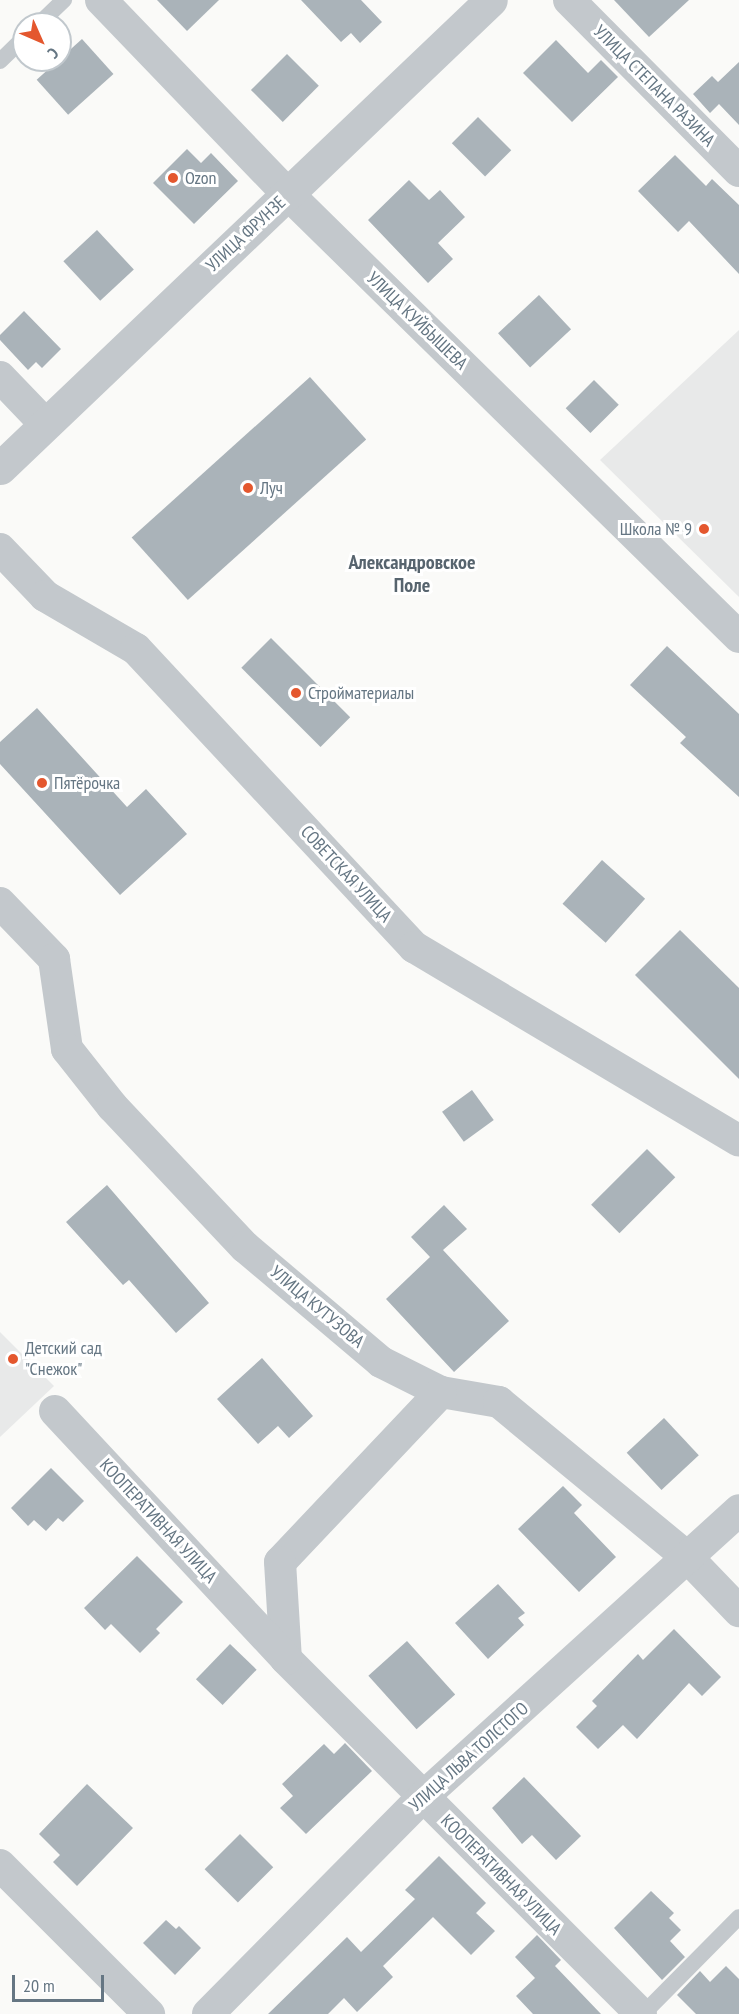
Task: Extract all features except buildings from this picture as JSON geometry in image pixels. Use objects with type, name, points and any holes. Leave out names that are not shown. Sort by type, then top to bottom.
[{"type":"street","name":"УЛИЦА КУЙБЫШЕВА","points":[[101,0],[288,194],[739,637]]},
{"type":"street","name":"УЛИЦА ФРУНЗЕ","points":[[0,468],[491,0]]},
{"type":"street","name":"УЛИЦА СТЕПАНА РАЗИНА","points":[[569,0],[739,171]]},
{"type":"street","points":[[0,377],[45,424]]},
{"type":"street","name":"СОВЕТСКАЯ УЛИЦА","points":[[0,549],[45,596],[136,649],[414,947],[739,1141]]},
{"type":"street","name":"УЛИЦА КУТУЗОВА","points":[[0,903],[54,959],[67,1049],[112,1106],[245,1247],[381,1362],[441,1392],[499,1402],[688,1558],[739,1611]]},
{"type":"street","points":[[286,1659],[280,1562],[441,1392]]},
{"type":"street","name":"КООПЕРАТИВНАЯ УЛИЦА","points":[[55,1411],[286,1659],[642,2014]]},
{"type":"street","name":"УЛИЦА ЛЬВА ТОЛСТОГО","points":[[208,2014],[423,1797],[688,1558],[739,1509]]},
{"type":"street","points":[[0,1865],[149,2014]]},
{"type":"lane","points":[[51,12],[63,0]]},
{"type":"lane","points":[[0,61],[12,50]]},
{"type":"lane","points":[[642,2014],[739,1917]]},
{"type":"shaded area","name":"Школа № 9","points":[[739,330],[739,597],[600,460]]},
{"type":"shaded area","name":"Детский сад \"Снежок\"","points":[[0,1332],[54,1386],[0,1437]]},
{"type":"place","name":"Ozon","points":[[173,178]]},
{"type":"place","name":"Луч","points":[[248,488]]},
{"type":"place","name":"Школа № 9","points":[[704,529]]},
{"type":"place","name":"Стройматериалы","points":[[296,693]]},
{"type":"place","name":"Пятёрочка","points":[[42,783]]},
{"type":"place","name":"Детский сад \"Снежок\"","points":[[13,1359]]},
{"type":"district","name":"Александровское Поле","points":[[412,574]]}]
